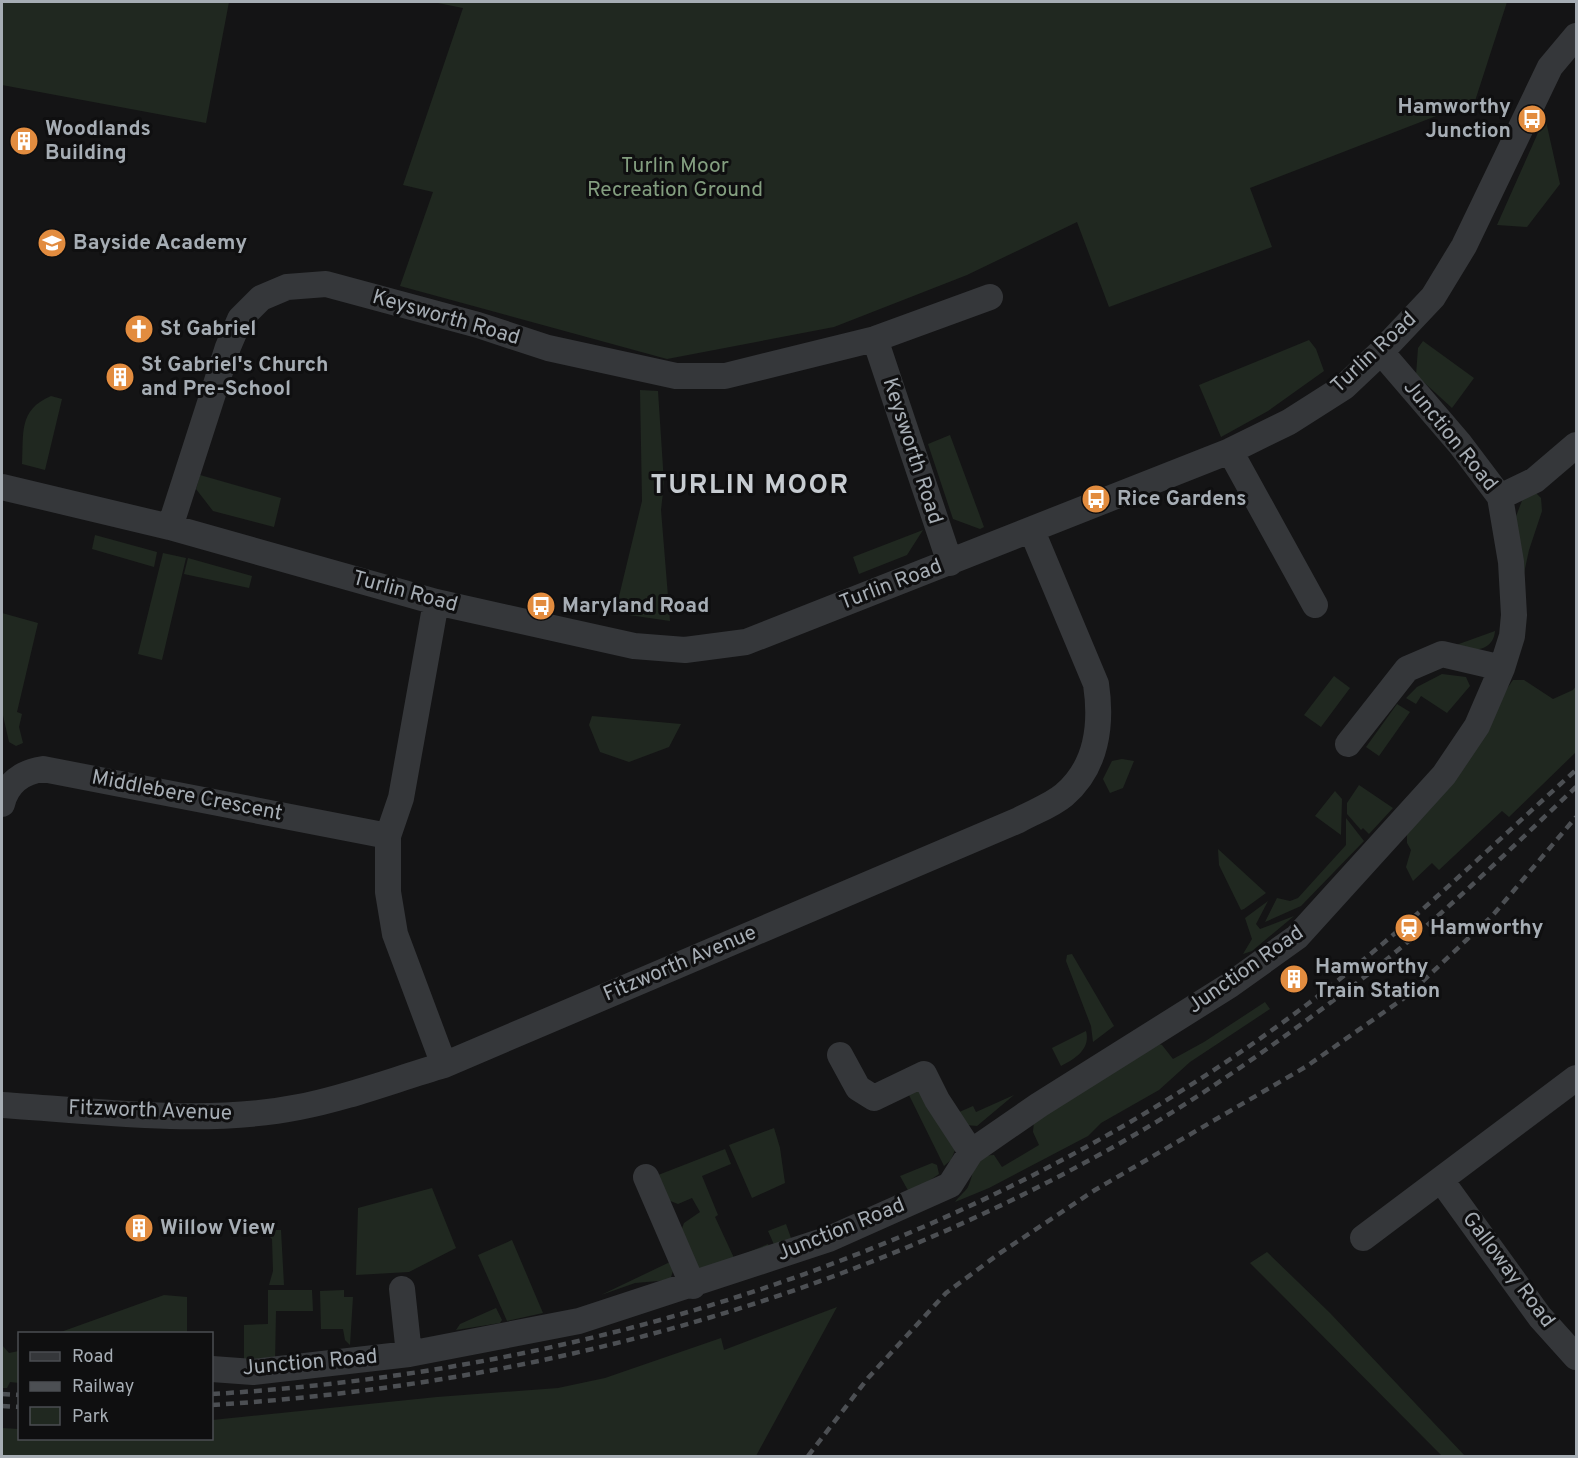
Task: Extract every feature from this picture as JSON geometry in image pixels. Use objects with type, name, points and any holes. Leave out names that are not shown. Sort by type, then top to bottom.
[{"type":"street","name":"Turlin Road","points":[[2,487],[170,527],[436,602],[634,645],[685,650],[746,642],[1230,451],[1289,422],[1344,387],[1381,352],[1432,297],[1459,254],[1550,67],[1576,36]]},
{"type":"street","name":"Keysworth Road","points":[[170,527],[228,347],[240,319],[261,298],[287,287],[326,284],[478,324],[548,348],[676,376],[725,376],[875,339],[990,297]]},
{"type":"street","name":"Keysworth Road","points":[[875,339],[950,563]]},
{"type":"street","name":"Junction Road","points":[[213,1369],[253,1372],[409,1354],[579,1321],[693,1286],[829,1239],[950,1185],[970,1152],[1038,1105],[1230,985],[1297,937],[1444,775],[1477,726],[1502,668],[1512,636],[1514,615],[1509,536],[1500,498],[1460,444],[1381,352]]},
{"type":"street","points":[[1500,498],[1535,480],[1576,445]]},
{"type":"street","points":[[1230,451],[1315,605]]},
{"type":"street","name":"Fitzworth Avenue","points":[[2,1105],[213,1117],[299,1107],[444,1065],[1018,820],[1062,797],[1075,783],[1091,756],[1098,729],[1099,703],[1096,684],[1032,531]]},
{"type":"street","points":[[436,602],[401,798],[388,836],[388,892],[395,934],[444,1065]]},
{"type":"street","points":[[1348,744],[1407,669],[1442,654],[1502,668]]},
{"type":"street","name":"Middlebere Crescent","points":[[2,804],[15,780],[32,770],[43,769],[388,836]]},
{"type":"street","points":[[840,1055],[858,1088],[874,1098],[924,1074],[937,1100],[970,1152]]},
{"type":"street","points":[[1363,1238],[1576,1078]]},
{"type":"street","points":[[646,1177],[693,1286]]},
{"type":"street","name":"Galloway Road","points":[[1441,1180],[1540,1317],[1576,1357]]},
{"type":"street","points":[[402,1288],[409,1354]]},
{"type":"green space","points":[[2,2],[229,2],[206,123],[2,85]]},
{"type":"green space","name":"Turlin Moor Recreation Ground","points":[[433,2],[1507,2],[1475,101],[1250,188],[1272,247],[1109,307],[1077,222],[967,275],[834,327],[667,359],[400,286],[433,192],[403,185],[463,8]]},
{"type":"green space","points":[[1545,117],[1560,184],[1527,227],[1497,225]]},
{"type":"green space","points":[[1309,340],[1316,349],[1324,371],[1268,411],[1221,437],[1199,385]]},
{"type":"green space","points":[[1423,341],[1474,378],[1452,408],[1416,375],[1418,348]]},
{"type":"green space","points":[[640,390],[658,391],[664,483],[661,510],[670,621],[615,613],[642,501]]},
{"type":"green space","points":[[51,396],[62,399],[45,470],[22,464],[23,433],[28,415],[33,408]]},
{"type":"green space","points":[[950,435],[984,527],[980,529],[953,519],[928,444]]},
{"type":"green space","points":[[200,475],[281,498],[274,527],[213,511],[196,489]]},
{"type":"green space","points":[[1536,493],[1541,498],[1542,511],[1529,550],[1523,578],[1515,519],[1523,498]]},
{"type":"green space","points":[[923,530],[907,555],[859,574],[853,557]]},
{"type":"green space","points":[[95,535],[157,552],[154,567],[92,549]]},
{"type":"green space","points":[[163,553],[186,558],[162,660],[138,654]]},
{"type":"green space","points":[[188,558],[252,576],[249,588],[184,574]]},
{"type":"green space","points":[[2,613],[38,623],[17,712],[22,714],[19,727],[23,743],[16,746],[9,742],[2,711]]},
{"type":"green space","points":[[1495,631],[1493,639],[1483,648],[1476,650],[1445,649]]},
{"type":"green space","points":[[1442,674],[1466,677],[1470,686],[1447,713],[1421,696],[1416,704],[1406,698],[1417,687]]},
{"type":"green space","points":[[1334,676],[1350,688],[1321,727],[1304,715]]},
{"type":"green space","points":[[1513,680],[1524,680],[1553,699],[1573,690],[1576,686],[1576,752],[1509,817],[1502,811],[1439,870],[1432,863],[1413,881],[1406,867],[1411,850],[1407,843],[1407,834]]},
{"type":"green space","points":[[1397,704],[1410,712],[1379,756],[1366,747]]},
{"type":"green space","points":[[592,716],[681,724],[669,747],[629,762],[600,752],[589,725]]},
{"type":"green space","points":[[1122,759],[1134,761],[1123,788],[1110,793],[1103,779],[1112,761]]},
{"type":"green space","points":[[1359,785],[1393,808],[1369,834],[1363,828],[1361,830],[1347,814],[1347,803]]},
{"type":"green space","points":[[1335,791],[1342,799],[1341,835],[1315,816]]},
{"type":"green space","points":[[1346,818],[1364,841],[1301,906],[1265,922],[1277,898],[1290,901],[1298,898],[1346,845]]},
{"type":"green space","points":[[1218,849],[1266,893],[1244,909],[1241,910],[1219,865]]},
{"type":"green space","points":[[1268,901],[1256,924],[1260,929],[1294,916],[1252,951],[1243,954],[1252,939],[1245,918]]},
{"type":"green space","points":[[1072,954],[1114,1026],[1093,1042],[1091,1026],[1066,961],[1067,955]]},
{"type":"green space","points":[[1265,1002],[1270,1009],[1190,1062],[1159,1090],[1101,1123],[1088,1136],[989,1188],[955,1202],[968,1187],[975,1166],[981,1158],[994,1155],[1002,1167],[1039,1145],[1033,1132],[1034,1122],[1157,1043],[1162,1045],[1173,1059],[1204,1042]]},
{"type":"green space","points":[[1086,1031],[1086,1043],[1081,1053],[1061,1066],[1052,1048]]},
{"type":"green space","points":[[920,1091],[955,1150],[951,1160],[944,1166],[908,1093]]},
{"type":"green space","points":[[1014,1095],[977,1126],[966,1125],[957,1113],[973,1106],[976,1112]]},
{"type":"green space","points":[[774,1128],[780,1148],[785,1183],[752,1198],[729,1145]]},
{"type":"green space","points":[[725,1149],[731,1164],[702,1176],[718,1215],[715,1217],[734,1258],[768,1244],[771,1250],[700,1273],[681,1231],[684,1223],[700,1212],[692,1198],[678,1204],[668,1200],[653,1177]]},
{"type":"green space","points":[[932,1163],[937,1165],[939,1174],[910,1194],[900,1176]]},
{"type":"green space","points":[[432,1188],[456,1248],[409,1272],[356,1275],[358,1208]]},
{"type":"green space","points":[[786,1224],[791,1238],[776,1249],[768,1231]]},
{"type":"green space","points":[[272,1230],[281,1230],[284,1285],[269,1285],[273,1271],[272,1239],[267,1234]]},
{"type":"green space","points":[[512,1240],[543,1313],[507,1321],[478,1255]]},
{"type":"green space","points":[[1267,1252],[1330,1313],[1465,1456],[1442,1456],[1250,1263]]},
{"type":"green space","points":[[670,1262],[673,1271],[670,1280],[635,1283],[601,1295]]},
{"type":"green space","points":[[268,1290],[312,1290],[313,1311],[276,1311],[275,1363],[244,1363],[244,1325],[268,1324]]},
{"type":"green space","points":[[344,1290],[344,1297],[353,1297],[350,1345],[345,1340],[343,1329],[321,1329],[320,1291]]},
{"type":"green space","points":[[164,1295],[187,1297],[187,1332],[61,1332]]},
{"type":"green space","points":[[837,1307],[756,1456],[2,1456],[2,1428],[18,1429],[18,1440],[213,1440],[213,1420],[437,1397],[558,1388],[605,1378],[721,1338],[724,1350]]},
{"type":"green space","points":[[496,1308],[502,1320],[500,1323],[456,1330],[460,1324]]},
{"type":"green space","points":[[2,1345],[9,1353],[18,1351],[18,1383],[10,1382],[7,1388],[2,1388]]},
{"type":"railway","points":[[213,1394],[359,1380],[505,1357],[648,1323],[789,1280],[926,1226],[1059,1162],[1187,1087],[1309,1003],[1412,918],[1576,770]]},
{"type":"railway","points":[[213,1405],[331,1394],[450,1378],[567,1355],[682,1326],[796,1290],[907,1247],[1016,1198],[1122,1142],[1180,1107],[1319,1011],[1376,968],[1435,918],[1576,787]]},
{"type":"railway","points":[[808,1456],[868,1378],[946,1293],[1000,1253],[1095,1190],[1307,1066],[1407,996],[1493,915],[1576,817]]},
{"type":"railway","points":[[2,1394],[18,1395]]},
{"type":"railway","points":[[2,1406],[18,1407]]},
{"type":"place","name":"Hamworthy Junction","points":[[1532,119]]},
{"type":"place","name":"Woodlands Building","points":[[24,141]]},
{"type":"place","name":"Bayside Academy","points":[[52,243]]},
{"type":"place","name":"St Gabriel","points":[[139,329]]},
{"type":"place","name":"St Gabriel's Church and Pre-School","points":[[120,377]]},
{"type":"place","name":"Rice Gardens","points":[[1096,499]]},
{"type":"place","name":"Maryland Road","points":[[541,606]]},
{"type":"place","name":"Hamworthy","points":[[1409,928]]},
{"type":"place","name":"Hamworthy Train Station","points":[[1294,979]]},
{"type":"place","name":"Willow View","points":[[139,1228]]},
{"type":"district","name":"TURLIN MOOR","points":[[750,486]]}]
